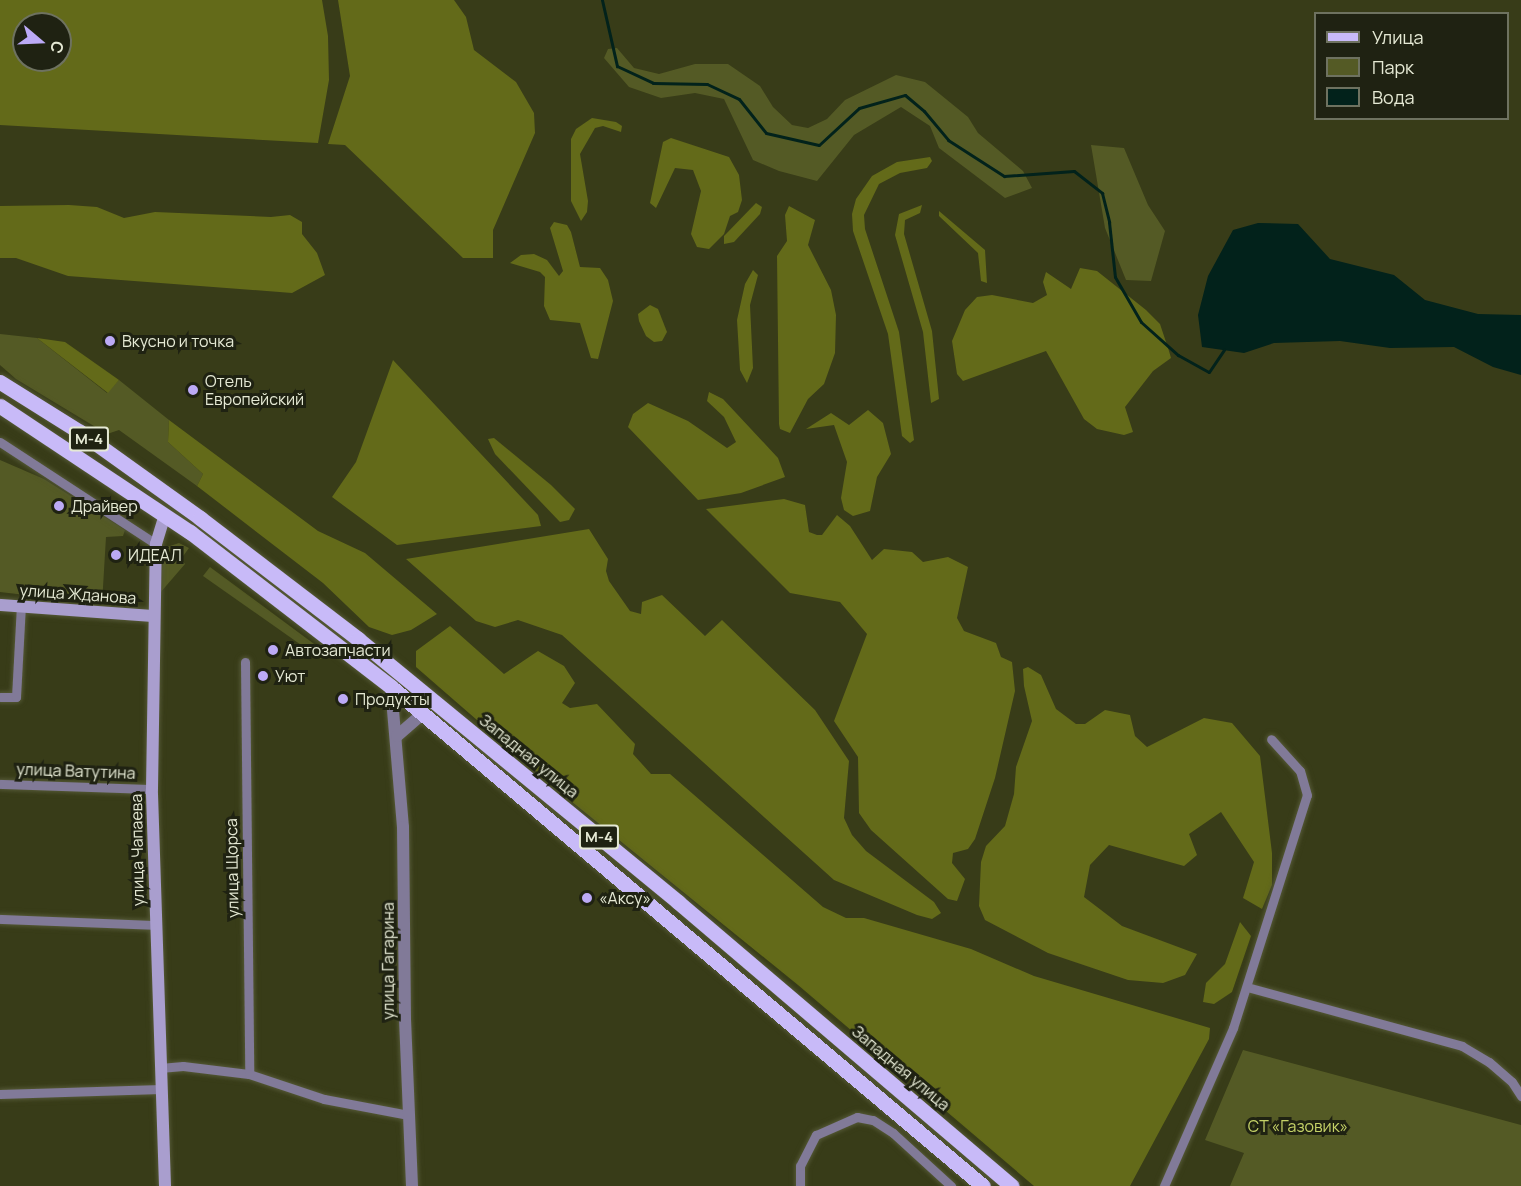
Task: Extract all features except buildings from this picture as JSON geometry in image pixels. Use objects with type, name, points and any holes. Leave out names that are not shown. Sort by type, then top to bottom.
[{"type":"main road","name":"Западная улица","points":[[0,382],[80,432],[200,518],[358,639],[687,909],[1012,1186]]},
{"type":"main road","name":"Западная улица","points":[[0,406],[165,515],[391,687],[983,1186]]},
{"type":"main road","name":"улица Чапаева","points":[[165,515],[156,544],[152,789],[165,1186]]},
{"type":"main road","name":"улица Жданова","points":[[0,605],[154,616]]},
{"type":"street","points":[[0,441],[156,544]]},
{"type":"street","points":[[0,697],[16,697],[21,606]]},
{"type":"street","name":"улица Щорса","points":[[245,662],[249,1074]]},
{"type":"street","name":"улица Гагарина","points":[[391,687],[397,736],[412,1186]]},
{"type":"street","points":[[397,736],[423,713]]},
{"type":"street","points":[[1164,1186],[1247,987],[1307,795],[1300,771],[1271,739]]},
{"type":"street","name":"улица Ватутина","points":[[0,784],[152,789]]},
{"type":"street","points":[[0,919],[155,926]]},
{"type":"street","points":[[1247,987],[1462,1046],[1489,1062],[1512,1082],[1521,1096]]},
{"type":"street","points":[[160,1068],[183,1066],[249,1074],[324,1099],[410,1115]]},
{"type":"street","points":[[0,1094],[161,1089]]},
{"type":"street","points":[[800,1186],[800,1166],[816,1135],[857,1117],[873,1120],[893,1133],[951,1186]]},
{"type":"green space","points":[[0,0],[322,0],[328,36],[329,80],[318,143],[0,125]]},
{"type":"green space","points":[[338,0],[454,0],[466,17],[474,50],[516,82],[534,113],[535,133],[493,230],[493,258],[463,258],[345,145],[328,144],[350,76]]},
{"type":"green space","points":[[617,48],[634,68],[659,74],[695,64],[728,64],[760,86],[773,107],[792,125],[808,128],[827,119],[845,100],[896,75],[925,82],[968,117],[978,133],[1023,171],[1032,188],[1005,198],[939,148],[930,126],[901,107],[854,135],[817,181],[779,171],[753,160],[724,99],[695,93],[661,98],[629,87],[604,58],[608,49]]},
{"type":"green space","points":[[592,118],[616,122],[622,126],[621,132],[603,126],[595,128],[580,154],[588,201],[587,212],[581,221],[571,201],[571,139],[576,129]]},
{"type":"green space","points":[[671,138],[729,157],[739,175],[742,200],[738,212],[730,216],[724,234],[709,249],[697,247],[691,234],[701,191],[693,170],[675,168],[656,208],[650,203],[663,142]]},
{"type":"green space","points":[[1091,145],[1124,148],[1148,205],[1165,231],[1151,281],[1126,280],[1105,228]]},
{"type":"green space","points":[[930,157],[932,161],[927,168],[900,173],[879,184],[864,215],[865,229],[899,332],[914,440],[910,443],[902,436],[888,334],[853,231],[852,214],[856,199],[872,176],[897,162]]},
{"type":"green space","points":[[756,203],[762,207],[760,214],[734,242],[724,244],[724,236]]},
{"type":"green space","points":[[922,205],[920,213],[905,220],[904,234],[932,331],[939,399],[931,403],[923,332],[895,235],[899,214]]},
{"type":"green space","points":[[0,206],[97,207],[124,218],[155,212],[271,217],[290,215],[302,222],[302,234],[317,253],[325,275],[292,293],[68,276],[16,258],[0,258]]},
{"type":"green space","points":[[789,206],[815,220],[808,245],[831,290],[836,315],[835,353],[824,384],[808,399],[790,433],[780,429],[779,424],[777,256],[787,241],[785,215]]},
{"type":"green space","points":[[939,211],[985,250],[987,283],[981,281],[978,253],[939,216]]},
{"type":"green space","points":[[554,222],[567,225],[580,267],[600,268],[608,280],[613,301],[598,359],[591,358],[580,323],[550,320],[544,306],[545,277],[540,272],[510,263],[521,255],[534,254],[547,260],[559,276],[563,271],[550,228]]},
{"type":"green space","points":[[1080,268],[1097,271],[1146,310],[1160,324],[1171,358],[1153,371],[1125,407],[1133,432],[1124,435],[1097,429],[1084,419],[1046,351],[963,381],[957,374],[952,341],[965,310],[977,297],[992,295],[1033,303],[1047,295],[1043,282],[1046,272],[1071,289]]},
{"type":"green space","points":[[753,270],[758,275],[750,305],[753,368],[747,383],[740,370],[737,320],[745,284]]},
{"type":"green space","points":[[650,305],[658,309],[667,332],[662,341],[654,342],[646,336],[639,321],[638,314]]},
{"type":"green space","points":[[0,334],[37,338],[107,393],[119,380],[169,420],[168,442],[203,474],[197,486],[119,430],[107,434],[16,379],[0,365]]},
{"type":"green space","points":[[37,338],[65,342],[119,380],[108,393]]},
{"type":"green space","points":[[393,360],[538,515],[541,526],[397,545],[332,497],[356,462]]},
{"type":"green space","points":[[709,392],[723,399],[778,458],[785,477],[741,493],[698,500],[628,427],[633,414],[648,403],[688,421],[727,448],[736,442],[724,417],[707,401]]},
{"type":"green space","points":[[868,410],[883,423],[891,454],[877,477],[870,511],[853,516],[844,510],[841,498],[847,462],[834,425],[806,429],[831,413],[849,425]]},
{"type":"green space","points":[[169,420],[318,531],[365,553],[437,614],[411,630],[392,635],[369,627],[323,583],[197,486],[203,474],[168,442]]},
{"type":"green space","points":[[494,438],[551,485],[575,509],[569,520],[560,522],[495,454],[488,439]]},
{"type":"green space","points":[[0,460],[44,479],[125,530],[123,536],[106,537],[102,604],[0,592]]},
{"type":"green space","points":[[784,499],[805,505],[809,532],[817,535],[822,535],[837,515],[850,526],[872,560],[884,549],[912,552],[923,562],[948,557],[968,567],[957,618],[964,631],[996,643],[1001,657],[1012,662],[1015,691],[995,778],[975,839],[968,849],[953,853],[952,863],[965,879],[957,901],[948,899],[871,830],[859,813],[858,757],[834,721],[867,634],[840,602],[790,593],[706,509]]},
{"type":"green space","points":[[589,529],[608,559],[606,571],[609,581],[630,611],[641,614],[642,602],[662,595],[705,636],[722,620],[815,710],[849,761],[844,818],[852,835],[866,851],[934,902],[941,913],[932,919],[917,915],[834,880],[562,635],[518,620],[495,627],[476,621],[406,559]]},
{"type":"green space","points":[[179,543],[189,548],[181,559],[185,564],[160,593],[164,548]]},
{"type":"green space","points":[[210,567],[325,652],[321,659],[203,576]]},
{"type":"green space","points":[[450,626],[504,674],[538,651],[564,666],[575,683],[562,703],[570,708],[597,704],[635,744],[633,754],[651,774],[670,774],[823,907],[846,918],[864,918],[971,949],[1034,976],[1210,1028],[1209,1039],[1130,1186],[1034,1186],[798,985],[561,793],[416,667],[416,651]]},
{"type":"green space","points":[[1028,667],[1041,675],[1056,709],[1076,724],[1085,724],[1105,710],[1130,715],[1135,736],[1147,747],[1204,718],[1232,723],[1260,756],[1272,853],[1272,885],[1262,909],[1243,898],[1254,862],[1221,812],[1189,834],[1197,855],[1184,866],[1109,845],[1090,865],[1084,897],[1122,926],[1197,954],[1185,975],[1163,983],[1128,980],[1048,953],[985,920],[979,906],[981,862],[986,846],[1005,826],[1014,794],[1016,767],[1032,721],[1024,686],[1023,669]]},
{"type":"green space","points":[[1240,922],[1251,936],[1232,992],[1214,1004],[1203,1002],[1206,983],[1225,964]]},
{"type":"green space","name":"СТ «Газовик»","points":[[1243,1050],[1521,1125],[1521,1186],[1230,1186],[1244,1153],[1205,1140]]},
{"type":"water","points":[[1258,223],[1298,224],[1330,259],[1394,275],[1425,300],[1478,314],[1521,315],[1521,375],[1493,367],[1454,347],[1390,348],[1340,341],[1274,343],[1244,353],[1202,347],[1198,315],[1208,276],[1233,230]]},
{"type":"waterway","points":[[602,0],[617,66],[653,83],[707,84],[739,99],[766,133],[819,145],[859,108],[905,95],[924,111],[948,140],[1004,176],[1074,171],[1102,193],[1109,222],[1115,277],[1141,322],[1178,355],[1209,372],[1224,350]]},
{"type":"place","name":"Вкусно и точка","points":[[110,341]]},
{"type":"place","name":"Отель Европейский","points":[[193,390]]},
{"type":"place","name":"Драйвер","points":[[59,506]]},
{"type":"place","name":"ИДЕАЛ","points":[[116,555]]},
{"type":"place","name":"Автозапчасти","points":[[273,650]]},
{"type":"place","name":"Уют","points":[[263,676]]},
{"type":"place","name":"Продукты","points":[[343,699]]},
{"type":"place","name":"«Аксу»","points":[[587,898]]}]
